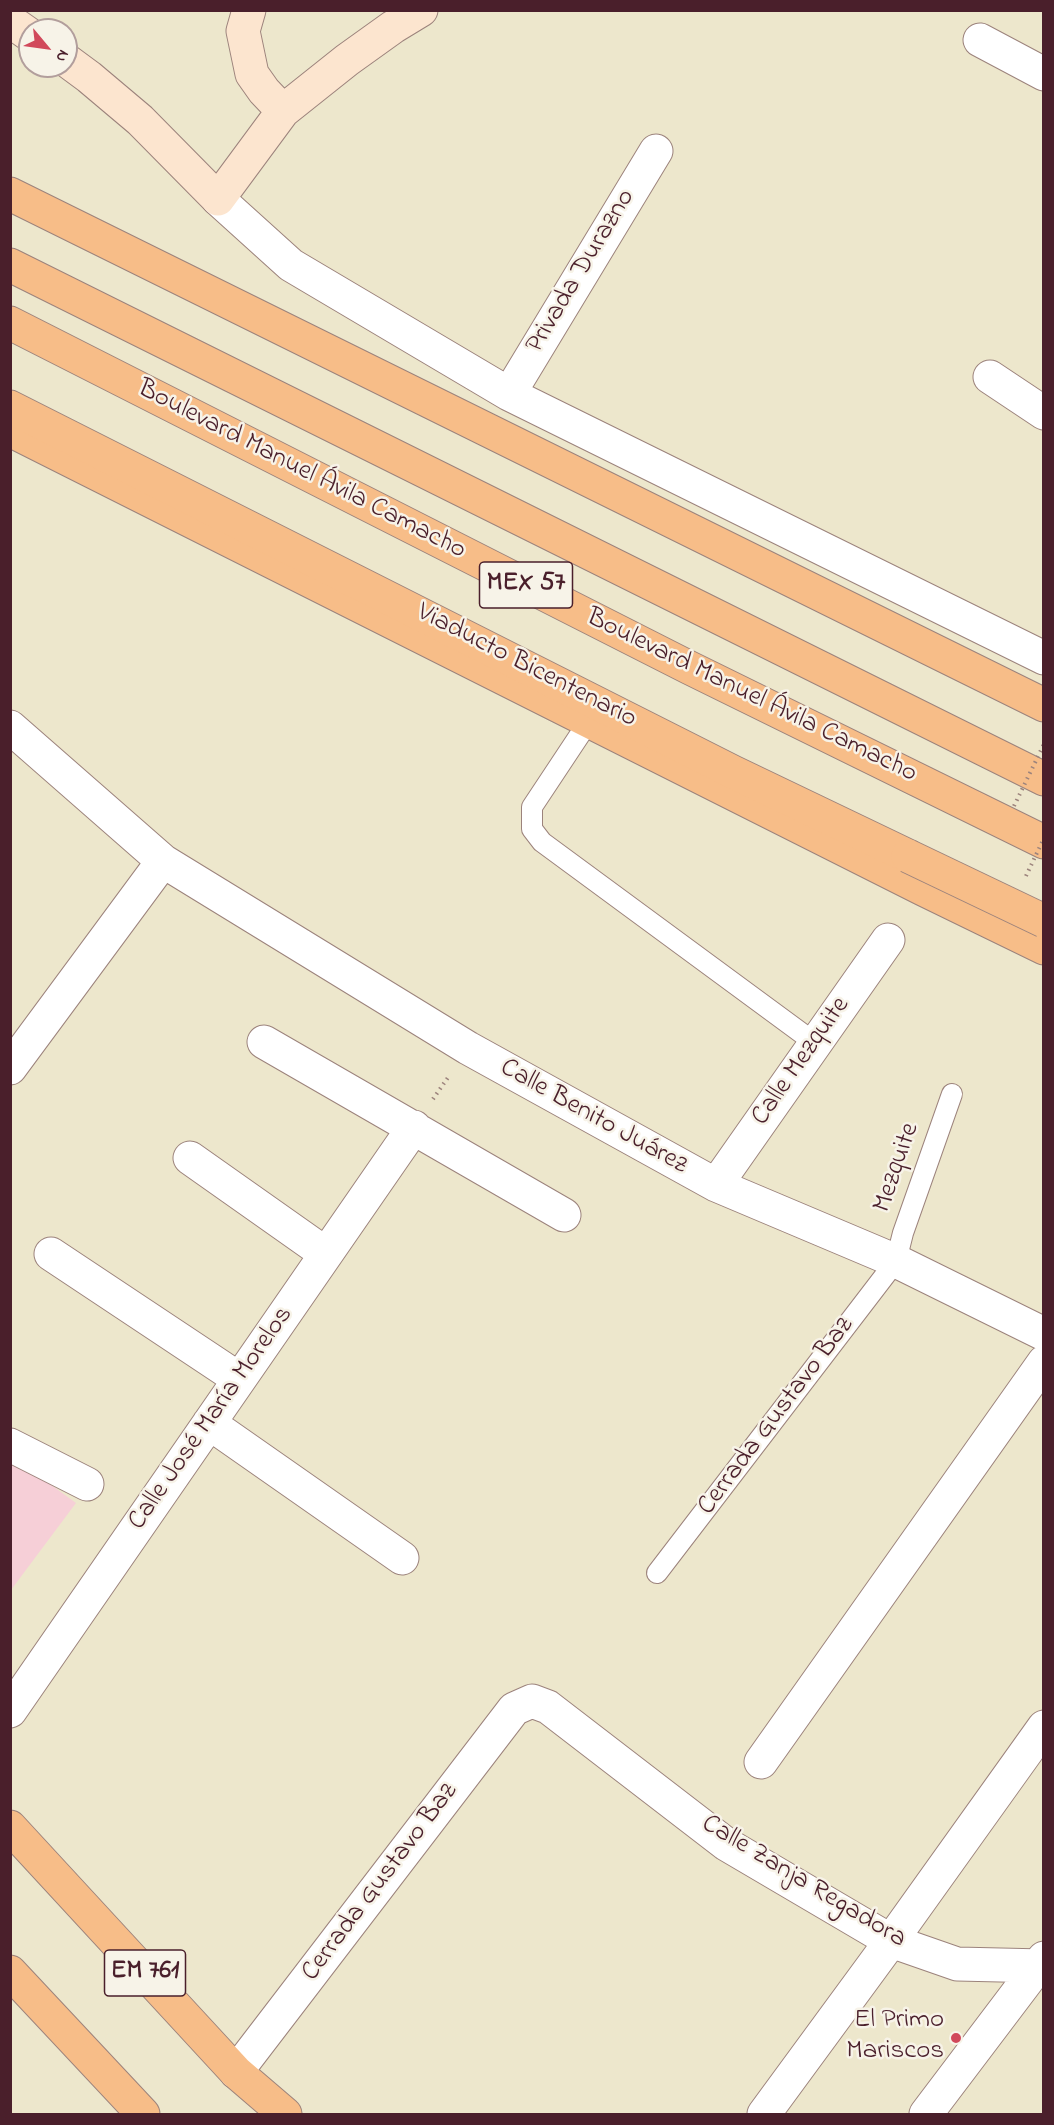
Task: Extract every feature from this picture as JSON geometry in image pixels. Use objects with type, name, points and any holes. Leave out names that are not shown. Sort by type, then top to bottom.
[{"type":"main road","points":[[10,195],[1044,705]]},
{"type":"main road","name":"Boulevard Manuel Ávila Camacho","points":[[10,265],[1044,779]]},
{"type":"main road","name":"Boulevard Manuel Ávila Camacho","points":[[10,323],[679,663],[1044,842]]},
{"type":"main road","name":"Viaducto Bicentenario","points":[[10,407],[723,766],[1044,921]]},
{"type":"main road","points":[[10,430],[1044,948]]},
{"type":"main road","name":"EM 761","points":[[10,1827],[236,2072],[285,2115]]},
{"type":"main road","points":[[10,1972],[143,2115]]},
{"type":"street","points":[[249,10],[243,31],[252,74],[264,92],[283,111]]},
{"type":"street","points":[[218,199],[283,111],[347,60],[393,27],[422,10]]},
{"type":"street","points":[[980,40],[1044,74]]},
{"type":"street","points":[[78,69],[140,120],[218,199],[291,265],[509,394],[1044,658]]},
{"type":"street","name":"Privada Durazno","points":[[509,394],[656,151]]},
{"type":"street","points":[[990,377],[1044,413]]},
{"type":"street","name":"Calle Benito Juárez","points":[[10,727],[163,861],[468,1048],[716,1185],[896,1261],[1044,1334]]},
{"type":"street","points":[[10,1068],[163,861]]},
{"type":"street","name":"Calle Mezquite","points":[[716,1185],[888,940]]},
{"type":"street","points":[[264,1042],[564,1215]]},
{"type":"street","name":"Calle José María Morelos","points":[[10,1711],[414,1127]]},
{"type":"street","points":[[190,1158],[326,1254]]},
{"type":"street","points":[[51,1254],[239,1379]]},
{"type":"street","points":[[761,1762],[1044,1362]]},
{"type":"street","points":[[209,1423],[402,1558]]},
{"type":"street","points":[[10,1445],[87,1484]]},
{"type":"street","name":"Calle Zanja Regadora","points":[[532,1701],[549,1707],[726,1844],[891,1941],[957,1964],[1042,1963]]},
{"type":"street","name":"Cerrada Gustavo Baz","points":[[236,2072],[514,1709],[532,1701]]},
{"type":"street","points":[[764,2115],[1044,1727]]},
{"type":"street","points":[[926,2115],[1042,1963]]},
{"type":"lane","points":[[589,721],[532,807],[532,829],[542,842],[815,1043]]},
{"type":"lane","name":"Mezquite","points":[[896,1261],[903,1233],[952,1094]]},
{"type":"lane","name":"Cerrada Gustavo Baz","points":[[657,1573],[896,1261]]},
{"type":"path","points":[[1014,806],[1044,744]]},
{"type":"shaded area","points":[[10,1455],[76,1503],[11,1590],[10,1590]]},
{"type":"place","name":"El Primo Mariscos","points":[[956,2038]]}]
